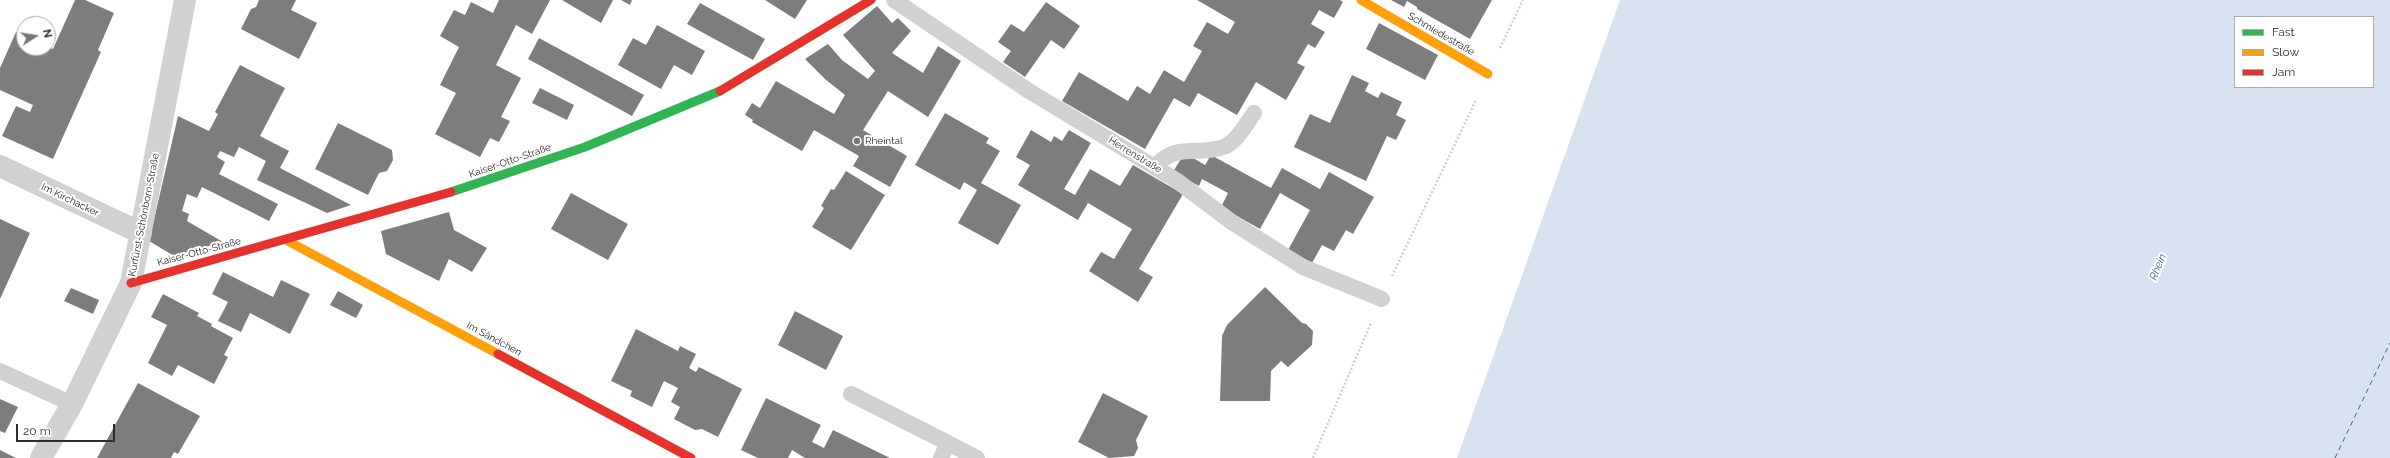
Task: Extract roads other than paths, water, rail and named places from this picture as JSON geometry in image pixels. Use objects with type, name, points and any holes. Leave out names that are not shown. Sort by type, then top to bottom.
[{"type":"street","name":"Kurfürst-Schönborn-Straße","points":[[41,458],[72,404],[131,283],[185,0]]},
{"type":"street","name":"Kaiser-Otto-Straße","points":[[131,283],[468,187],[585,147],[719,91],[871,0]]},
{"type":"street","name":"Schmiedestraße","points":[[1361,0],[1488,74]]},
{"type":"street","name":"Im Kirchacker","points":[[0,166],[140,233]]},
{"type":"street","name":"Im Sändchen","points":[[286,240],[691,458]]},
{"type":"lane","name":"Herrenstraße","points":[[894,0],[1029,92],[1176,180],[1233,223],[1303,267],[1382,299]]},
{"type":"lane","points":[[1155,167],[1163,157],[1183,151],[1226,145],[1238,135],[1254,113]]},
{"type":"lane","points":[[0,371],[72,404]]},
{"type":"lane","points":[[851,394],[977,458]]},
{"type":"lane","points":[[941,458],[948,443]]},
{"type":"water","name":"Rhein","points":[[1620,0],[2390,0],[2390,458],[1457,458]]},
{"type":"place","name":"Rheintal","points":[[857,141]]}]
